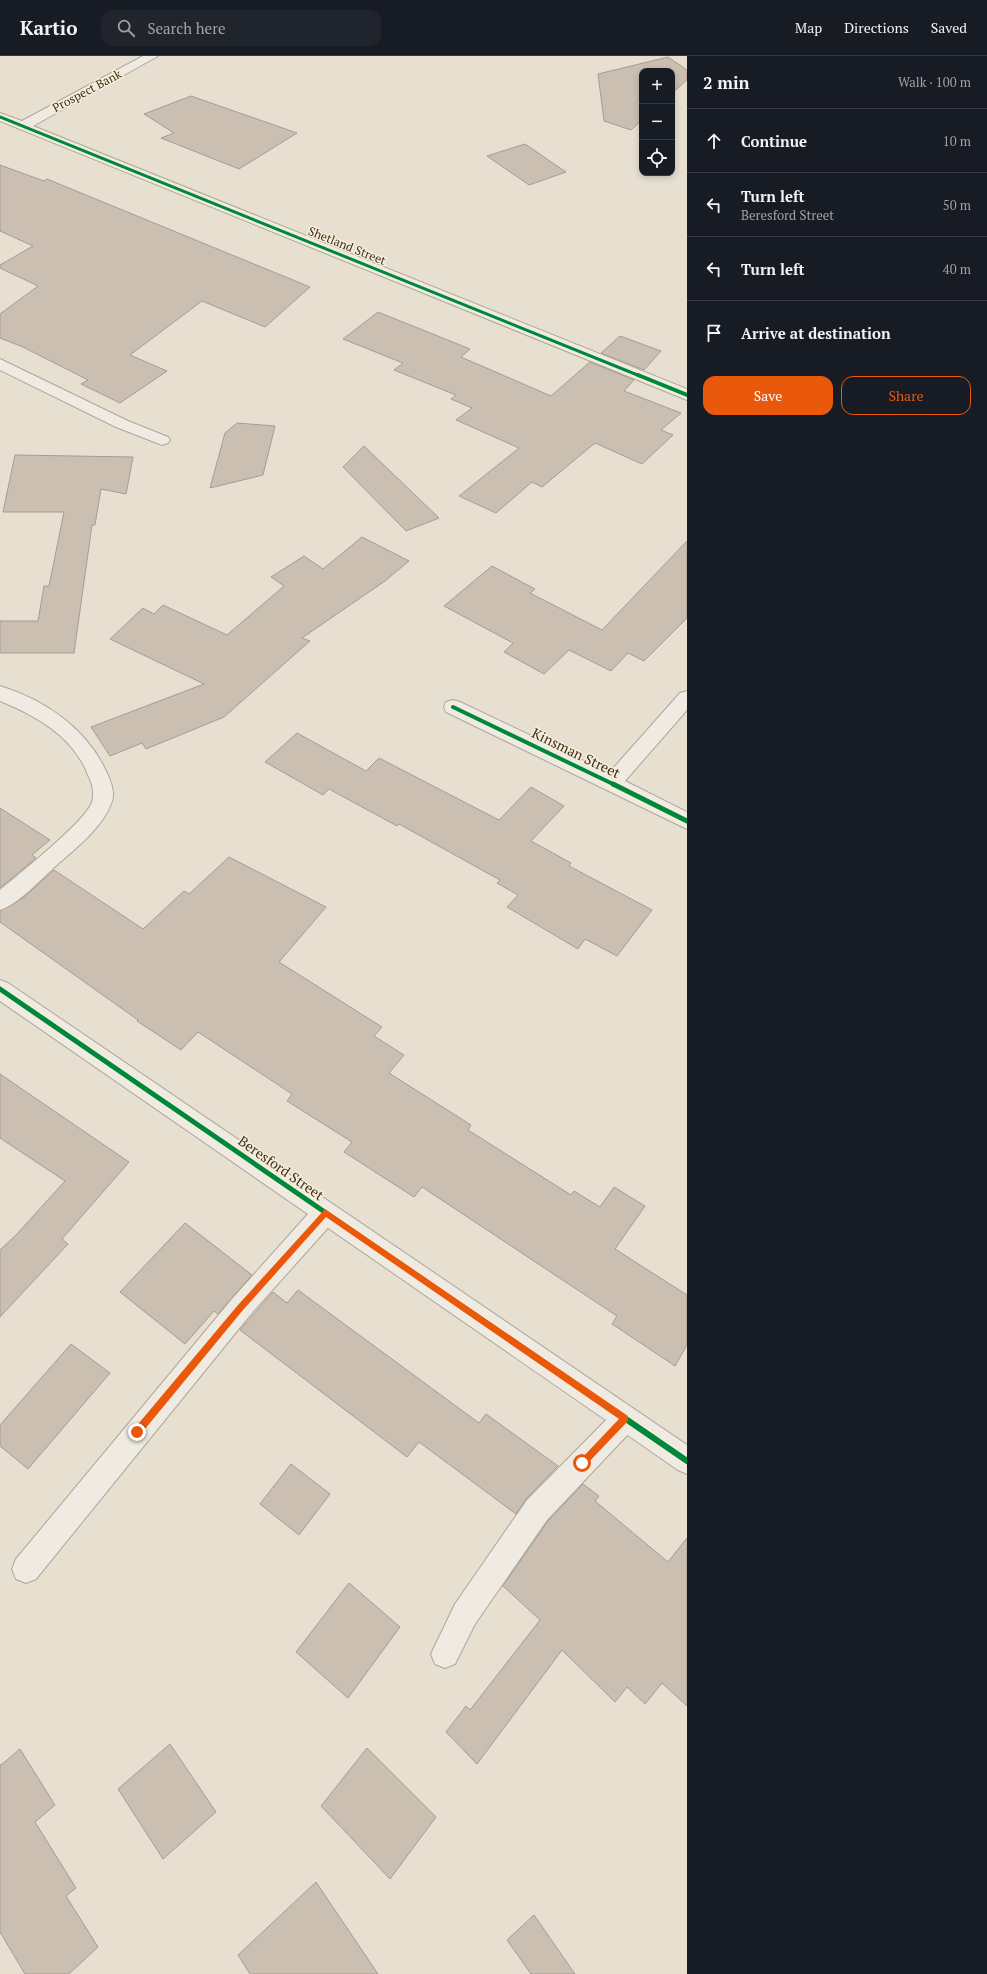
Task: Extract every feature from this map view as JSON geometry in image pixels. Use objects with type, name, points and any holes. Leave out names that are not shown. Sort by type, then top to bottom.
[{"type":"street","name":"Prospect Bank","points":[[23,126],[152,56]]},
{"type":"street","name":"Shetland Street","points":[[0,116],[687,395]]},
{"type":"street","points":[[0,364],[122,424],[162,440]]},
{"type":"street","points":[[0,693],[34,707],[64,726],[87,752],[100,777],[103,791],[102,803],[96,812],[70,840],[0,902]]},
{"type":"street","points":[[612,783],[687,698]]},
{"type":"street","name":"Kinsman Street","points":[[453,707],[612,783],[687,822]]},
{"type":"street","name":"Beresford Street","points":[[0,989],[687,1461]]},
{"type":"street","points":[[26,1568],[241,1307],[325,1213]]},
{"type":"street","points":[[445,1654],[465,1614],[537,1510],[625,1419]]},
{"type":"building","points":[[668,57],[687,70],[687,80],[675,90],[675,68],[639,68],[639,123],[631,130],[604,121],[598,74]]},
{"type":"building","points":[[191,96],[297,133],[239,169],[161,138],[174,133],[144,114]]},
{"type":"building","points":[[525,144],[566,172],[529,185],[487,156]]},
{"type":"building","points":[[0,165],[44,181],[47,179],[310,287],[265,327],[202,301],[130,355],[167,371],[120,403],[81,384],[88,380],[23,347],[0,338],[0,314],[38,286],[0,268],[0,265],[33,246],[0,231]]},
{"type":"building","points":[[378,312],[470,349],[461,357],[551,396],[590,362],[634,380],[624,391],[681,413],[661,430],[673,435],[642,464],[595,443],[542,487],[532,482],[496,513],[459,496],[519,448],[456,420],[472,408],[451,399],[456,395],[394,370],[403,363],[343,339]]},
{"type":"building","points":[[620,336],[661,351],[644,370],[601,353]]},
{"type":"building","points":[[237,423],[275,426],[263,475],[210,488],[225,433]]},
{"type":"building","points":[[364,446],[439,518],[406,531],[343,467]]},
{"type":"building","points":[[15,455],[133,457],[126,494],[101,489],[95,525],[92,525],[74,653],[0,653],[0,621],[38,621],[44,586],[49,586],[64,512],[3,512]]},
{"type":"building","points":[[362,537],[409,561],[385,581],[302,638],[310,641],[224,717],[146,749],[142,743],[110,756],[91,727],[204,684],[110,639],[143,608],[154,614],[163,605],[227,635],[284,586],[271,577],[304,556],[323,569]]},
{"type":"building","points":[[687,541],[687,618],[644,661],[628,653],[611,671],[569,650],[544,674],[504,652],[513,643],[444,606],[492,566],[535,589],[530,593],[602,630]]},
{"type":"building","points":[[297,733],[366,771],[379,758],[499,820],[531,787],[564,806],[531,841],[571,863],[569,866],[652,910],[617,956],[585,939],[578,949],[507,907],[518,895],[497,883],[500,880],[399,824],[397,826],[329,789],[323,795],[265,762]]},
{"type":"building","points":[[0,808],[50,840],[32,855],[36,858],[0,888]]},
{"type":"building","points":[[229,857],[326,907],[279,962],[382,1027],[374,1036],[404,1055],[389,1073],[471,1125],[468,1130],[571,1195],[574,1191],[600,1207],[614,1187],[645,1206],[615,1249],[687,1295],[687,1345],[675,1366],[612,1324],[617,1316],[422,1187],[414,1197],[344,1152],[352,1142],[287,1101],[292,1094],[198,1032],[181,1050],[137,1021],[138,1020],[0,922],[0,911],[23,898],[54,870],[143,929],[184,891],[189,894]]},
{"type":"building","points":[[0,1074],[129,1162],[62,1239],[68,1244],[0,1317],[0,1250],[16,1235],[65,1181],[0,1138]]},
{"type":"building","points":[[185,1223],[252,1275],[218,1314],[214,1311],[185,1344],[120,1292]]},
{"type":"building","points":[[298,1290],[479,1423],[486,1414],[558,1466],[526,1499],[516,1514],[419,1442],[407,1457],[240,1330],[273,1292],[287,1303]]},
{"type":"building","points":[[71,1344],[110,1373],[28,1469],[0,1446],[0,1425]]},
{"type":"building","points":[[291,1464],[330,1494],[299,1535],[260,1504]]},
{"type":"building","points":[[583,1484],[599,1496],[595,1501],[668,1562],[687,1538],[687,1706],[662,1683],[645,1704],[627,1687],[615,1702],[562,1650],[477,1764],[446,1732],[466,1706],[470,1710],[540,1620],[503,1586],[548,1521]]},
{"type":"building","points":[[349,1583],[400,1627],[348,1698],[296,1652]]},
{"type":"building","points":[[170,1744],[216,1812],[163,1859],[118,1789]]},
{"type":"building","points":[[367,1748],[436,1817],[390,1879],[321,1806]]},
{"type":"building","points":[[20,1749],[55,1805],[35,1822],[76,1888],[66,1896],[98,1947],[69,1974],[25,1974],[0,1932],[0,1764],[1,1765]]},
{"type":"building","points":[[316,1882],[378,1974],[250,1974],[238,1955]]},
{"type":"building","points":[[534,1915],[575,1974],[531,1974],[507,1940]]},
{"type":"cycle path","points":[[0,117],[687,395]]},
{"type":"cycle path","points":[[453,707],[612,783],[687,821]]},
{"type":"cycle path","points":[[0,989],[687,1461]]},
{"type":"route","points":[[137,1432],[241,1307],[325,1213],[625,1419],[582,1463]]}]
